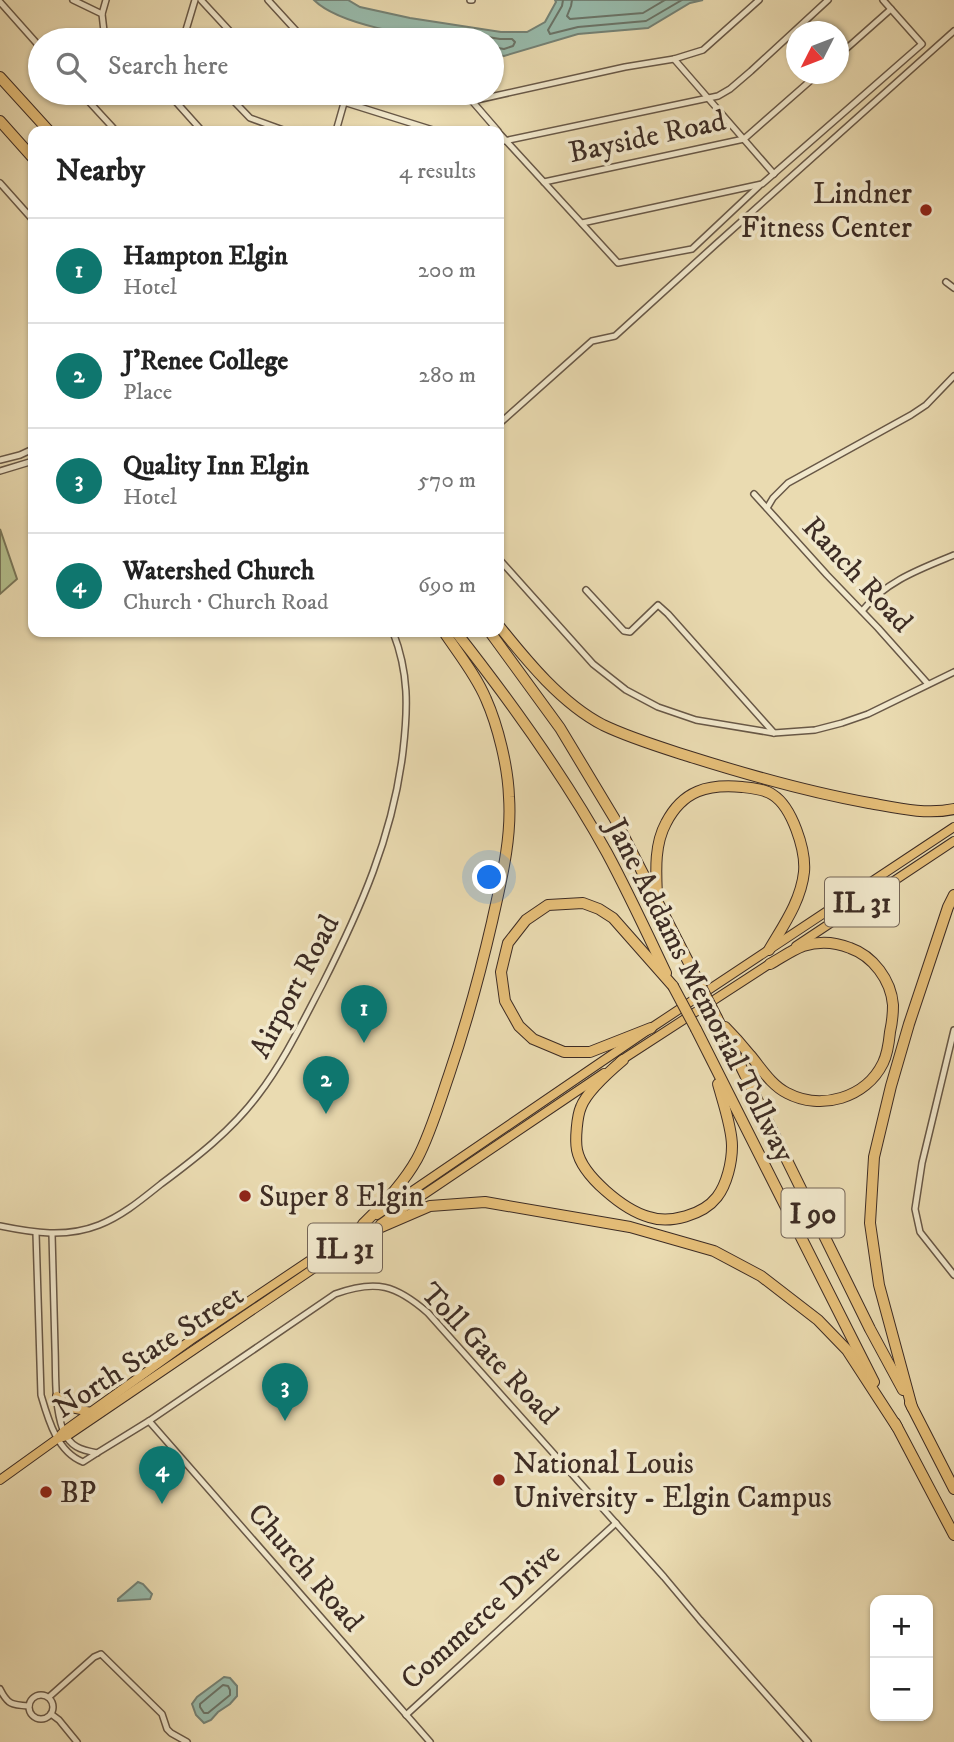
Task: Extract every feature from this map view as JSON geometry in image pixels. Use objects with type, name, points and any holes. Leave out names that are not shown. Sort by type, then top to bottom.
[{"type":"highway","points":[[0,77],[44,126]]},
{"type":"highway","points":[[0,121],[28,152]]},
{"type":"highway","points":[[504,632],[564,698],[602,724],[653,745],[721,767],[845,799],[929,812],[954,809]]},
{"type":"highway","points":[[364,1229],[417,1159],[439,1105],[462,1037],[484,957],[508,842],[509,796],[500,743],[486,699],[447,637]]},
{"type":"highway","name":"Jane Addams Memorial Tollway","points":[[460,637],[550,759],[607,853],[954,1535]]},
{"type":"highway","name":"Jane Addams Memorial Tollway","points":[[494,637],[560,729],[616,821],[717,1018],[870,1329],[954,1489]]},
{"type":"highway","points":[[657,901],[658,846],[666,822],[680,803],[692,793],[713,786],[748,787],[770,793],[783,805],[797,831],[803,847],[804,873],[796,902],[769,950]]},
{"type":"highway","points":[[912,1407],[878,1285],[870,1223],[874,1157],[909,1024],[954,895]]},
{"type":"highway","points":[[651,1028],[590,1052],[564,1052],[533,1039],[519,1026],[505,1001],[500,972],[508,943],[526,920],[548,905],[583,903],[612,918],[673,986]]},
{"type":"highway","points":[[717,1018],[777,1087],[795,1097],[813,1101],[834,1100],[870,1081],[886,1056],[893,1013],[887,984],[875,965],[854,949],[822,942],[800,947],[770,964]]},
{"type":"highway","points":[[623,1059],[601,1080],[581,1107],[577,1151],[588,1173],[628,1208],[649,1218],[664,1220],[688,1216],[710,1203],[717,1197],[730,1169],[732,1143],[712,1063]]},
{"type":"highway","points":[[364,1229],[430,1206],[485,1202],[630,1227],[713,1251],[761,1276],[818,1320],[847,1350],[897,1427]]},
{"type":"main road","name":"North State Street","points":[[57,1439],[651,1028],[954,827]]},
{"type":"main road","name":"North State Street","points":[[65,1434],[191,1339],[364,1229],[954,841]]},
{"type":"main road","points":[[57,1396],[71,1408],[91,1412]]},
{"type":"main road","name":"IL 31","points":[[0,1480],[57,1439]]},
{"type":"street","points":[[72,0],[102,15]]},
{"type":"street","points":[[104,28],[102,15],[106,0]]},
{"type":"street","points":[[187,28],[195,0]]},
{"type":"street","points":[[201,0],[227,28]]},
{"type":"street","points":[[268,0],[294,28]]},
{"type":"street","points":[[504,94],[625,67],[674,60],[703,50],[759,0]]},
{"type":"street","points":[[504,142],[718,96],[730,89],[828,0]]},
{"type":"street","points":[[504,144],[544,182],[618,264],[692,249],[922,44],[883,0]]},
{"type":"street","points":[[0,2],[28,34]]},
{"type":"street","points":[[849,46],[891,9]]},
{"type":"street","points":[[504,420],[592,341],[615,336],[954,31]]},
{"type":"street","points":[[674,60],[774,174]]},
{"type":"street","name":"Bayside Road","points":[[544,182],[744,139],[807,84]]},
{"type":"street","points":[[92,105],[111,126]]},
{"type":"street","points":[[179,105],[198,126]]},
{"type":"street","points":[[238,105],[250,117],[273,126]]},
{"type":"street","points":[[337,126],[343,105]]},
{"type":"street","points":[[351,105],[420,126]]},
{"type":"street","points":[[475,105],[493,126]]},
{"type":"street","points":[[0,183],[28,214]]},
{"type":"street","points":[[582,223],[762,184]]},
{"type":"street","points":[[946,282],[954,288]]},
{"type":"street","points":[[767,508],[788,483],[911,415],[926,405],[954,376]]},
{"type":"street","points":[[0,460],[28,451]]},
{"type":"street","points":[[20,455],[24,465]]},
{"type":"street","points":[[0,471],[28,463]]},
{"type":"street","name":"Ranch Road","points":[[754,494],[928,684]]},
{"type":"street","points":[[862,611],[873,597],[893,582],[954,555]]},
{"type":"street","points":[[504,565],[593,664],[626,690],[658,707],[696,720],[774,733],[815,730],[854,720],[954,672]]},
{"type":"street","points":[[586,590],[624,631],[630,632],[658,605],[774,733]]},
{"type":"street","name":"Airport Road","points":[[0,1226],[52,1234],[82,1230],[114,1218],[196,1158],[225,1132],[275,1073],[363,902],[381,852],[401,768],[407,716],[404,668],[395,637]]},
{"type":"street","points":[[954,1030],[922,1163],[915,1209],[920,1232],[954,1275]]},
{"type":"street","points":[[36,1233],[41,1395],[57,1439],[73,1458],[83,1462],[97,1453]]},
{"type":"street","points":[[52,1234],[57,1396],[65,1434],[81,1450],[97,1453]]},
{"type":"street","name":"Toll Gate Road","points":[[97,1453],[335,1294],[367,1285],[386,1287],[403,1293],[428,1313],[808,1742]]},
{"type":"street","name":"Church Road","points":[[149,1420],[430,1742]]},
{"type":"street","name":"Commerce Drive","points":[[406,1715],[616,1523]]},
{"type":"street","points":[[49,1697],[94,1657],[101,1654],[162,1714],[167,1730],[187,1742]]},
{"type":"street","points":[[0,1689],[11,1704],[29,1706]]},
{"type":"street","points":[[42,1694],[49,1697],[53,1703],[51,1714],[45,1719],[31,1714],[29,1706],[35,1696],[42,1694]]},
{"type":"street","points":[[51,1714],[77,1742]]},
{"type":"green space","points":[[0,529],[17,579],[0,594]]},
{"type":"water","points":[[314,0],[348,0],[360,7],[475,28],[377,28],[326,9]]},
{"type":"water","points":[[555,0],[703,0],[690,3],[648,28],[578,34],[504,56],[504,32],[527,32],[545,22]]},
{"type":"water","points":[[138,1582],[152,1594],[150,1599],[118,1601],[118,1599]]},
{"type":"water","points":[[224,1677],[230,1678],[237,1686],[237,1696],[211,1720],[204,1723],[196,1715],[192,1704],[197,1697]]},
{"type":"place","name":"Lindner Fitness Center","points":[[926,210]]},
{"type":"place","name":"Hampton Elgin","points":[[364,1043]]},
{"type":"place","name":"J'Renee College","points":[[326,1114]]},
{"type":"place","name":"Super 8 Elgin","points":[[245,1196]]},
{"type":"place","name":"Quality Inn Elgin","points":[[285,1421]]},
{"type":"place","name":"National Louis University - Elgin Campus","points":[[499,1480]]},
{"type":"place","name":"BP","points":[[46,1492]]},
{"type":"place","name":"Watershed Church","points":[[162,1504]]}]
